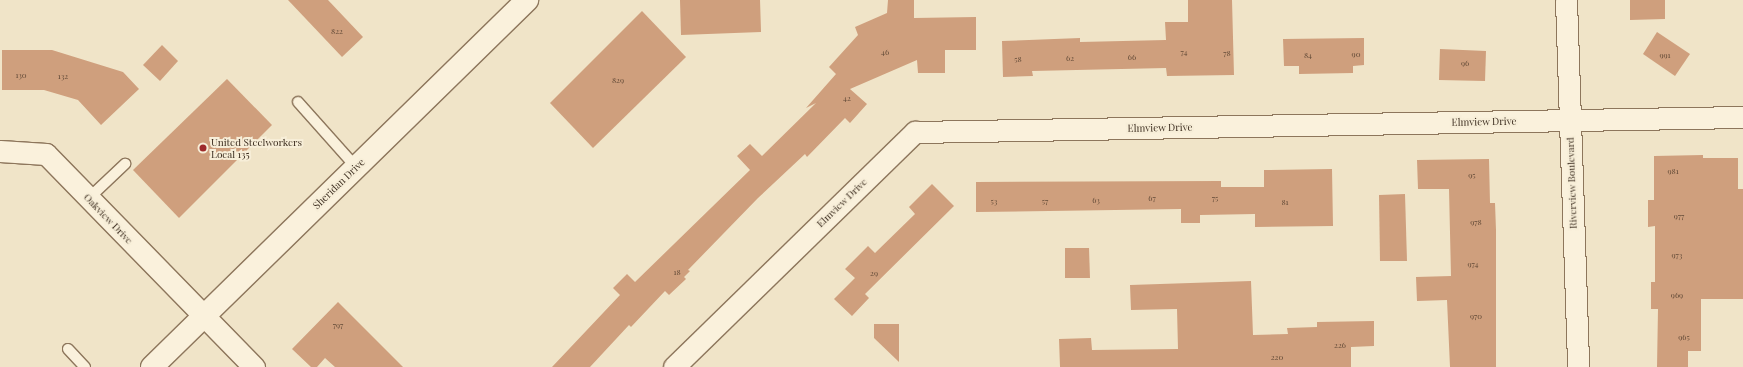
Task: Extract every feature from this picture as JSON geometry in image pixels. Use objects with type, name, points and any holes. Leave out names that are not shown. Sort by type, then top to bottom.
[{"type":"main road","name":"Sheridan Drive","points":[[152,367],[527,0]]},
{"type":"street","name":"Riverview Boulevard","points":[[1566,0],[1578,367]]},
{"type":"street","name":"Elmview Drive","points":[[674,367],[915,132],[1743,117]]},
{"type":"street","name":"Oakview Drive","points":[[0,151],[46,154],[254,367]]},
{"type":"lane","points":[[298,102],[356,167]]},
{"type":"lane","points":[[89,198],[125,164]]},
{"type":"lane","points":[[68,349],[85,367]]},
{"type":"building","points":[[288,0],[328,0],[363,37],[342,57]]},
{"type":"building","points":[[680,0],[760,0],[761,32],[681,35]]},
{"type":"building","points":[[888,0],[914,0],[914,18],[976,17],[976,50],[945,50],[945,73],[918,73],[917,60],[850,89],[867,104],[850,123],[845,118],[807,157],[805,154],[758,198],[688,270],[690,271],[684,277],[686,279],[669,295],[665,291],[631,327],[629,325],[590,367],[552,367],[620,295],[613,288],[627,274],[635,282],[750,170],[737,156],[750,144],[762,156],[816,103],[806,108],[836,74],[829,67],[858,35],[855,27],[887,13]]},
{"type":"building","points":[[1188,0],[1232,0],[1234,75],[1167,76],[1166,68],[1032,71],[1033,76],[1003,77],[1002,41],[1080,38],[1080,42],[1166,40],[1165,22],[1188,22]]},
{"type":"building","points":[[1630,0],[1665,0],[1665,19],[1630,20]]},
{"type":"building","points":[[642,11],[686,57],[593,148],[550,103]]},
{"type":"building","points":[[1657,32],[1690,54],[1675,76],[1643,54]]},
{"type":"building","points":[[1364,38],[1364,65],[1353,66],[1353,73],[1299,74],[1299,66],[1284,66],[1283,39]]},
{"type":"building","points":[[162,45],[178,61],[160,81],[143,65]]},
{"type":"building","points":[[1440,49],[1486,51],[1485,81],[1439,80]]},
{"type":"building","points":[[2,50],[52,50],[123,72],[139,89],[101,125],[78,100],[44,90],[2,90]]},
{"type":"building","name":"United Steelworkers Local 135","points":[[227,79],[272,125],[179,218],[133,170]]},
{"type":"building","points":[[1703,155],[1703,158],[1738,158],[1738,189],[1743,189],[1743,299],[1701,299],[1701,351],[1688,351],[1688,367],[1657,367],[1658,309],[1651,309],[1651,282],[1655,282],[1655,226],[1648,227],[1648,200],[1654,200],[1654,156]]},
{"type":"building","points":[[1489,159],[1490,203],[1495,203],[1496,230],[1496,367],[1450,367],[1447,300],[1417,301],[1416,277],[1451,276],[1449,189],[1418,189],[1417,160]]},
{"type":"building","points":[[1332,169],[1333,226],[1255,227],[1255,214],[1200,215],[1200,223],[1181,223],[1181,209],[976,212],[976,182],[1221,181],[1221,187],[1264,187],[1264,170]]},
{"type":"building","points":[[932,184],[954,206],[865,294],[869,298],[852,316],[834,299],[855,278],[845,269],[868,246],[875,253],[915,214],[909,207]]},
{"type":"building","points":[[1405,194],[1407,261],[1380,261],[1379,195]]},
{"type":"building","points":[[1065,248],[1089,248],[1090,278],[1065,278]]},
{"type":"building","points":[[1251,281],[1253,335],[1288,334],[1287,328],[1317,327],[1317,322],[1374,321],[1374,346],[1351,347],[1351,367],[1060,367],[1059,339],[1091,338],[1092,350],[1178,349],[1177,309],[1131,310],[1130,285]]},
{"type":"building","points":[[338,302],[403,367],[335,367],[325,358],[317,367],[311,367],[292,349]]},
{"type":"building","points":[[874,324],[899,324],[899,362],[874,338]]},
{"type":"place","name":"United Steelworkers Local 135","points":[[203,148]]}]
